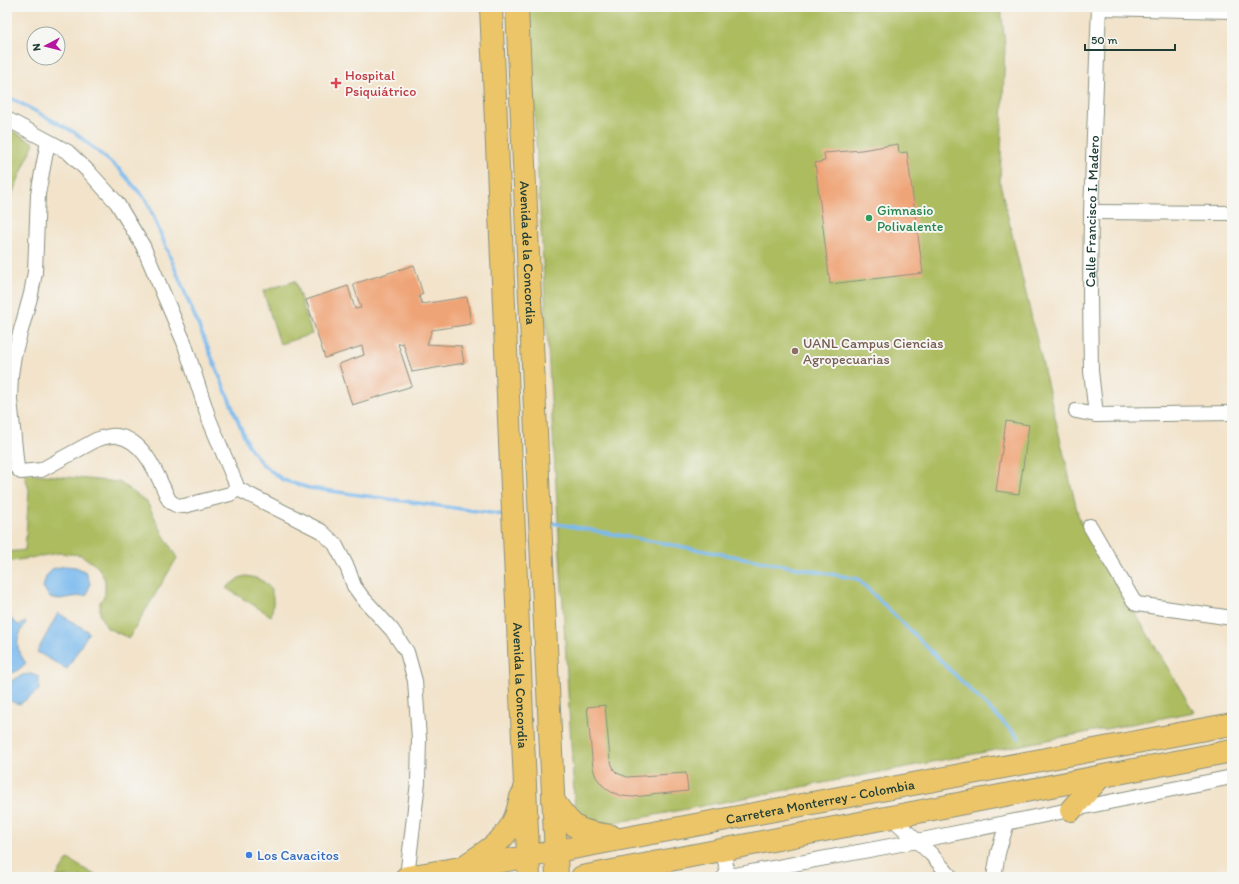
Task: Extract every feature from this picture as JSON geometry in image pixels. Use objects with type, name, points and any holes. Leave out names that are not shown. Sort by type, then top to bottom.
[{"type":"main road","name":"Avenida de la Concordia","points":[[491,7],[512,494]]},
{"type":"main road","name":"Avenida de la Concordia","points":[[518,7],[539,499]]},
{"type":"main road","name":"Avenida la Concordia","points":[[512,494],[528,867]]},
{"type":"main road","name":"Avenida la Concordia","points":[[539,499],[557,877]]},
{"type":"main road","name":"Carretera Monterrey - Colombia","points":[[407,877],[464,866],[528,867],[556,851],[1232,724]]},
{"type":"main road","points":[[582,877],[1232,751]]},
{"type":"main road","points":[[1071,810],[1098,778]]},
{"type":"main road","points":[[464,866],[491,849],[503,837],[515,819],[525,782]]},
{"type":"main road","points":[[553,800],[570,823],[580,830],[624,838]]},
{"type":"street","points":[[1099,7],[1232,11]]},
{"type":"street","name":"Calle Francisco I. Madero","points":[[1096,415],[1091,371],[1090,295],[1091,212],[1099,7]]},
{"type":"street","points":[[7,119],[68,152],[90,172],[117,203],[143,246],[184,342],[209,420],[236,484],[236,488]]},
{"type":"street","points":[[48,141],[38,194],[35,272],[31,294],[14,355],[11,375],[10,400],[17,468],[21,472],[41,470],[96,440],[105,437],[117,436],[133,441],[141,450],[154,468],[169,500],[173,504],[178,506],[230,494],[236,488]]},
{"type":"street","points":[[1091,212],[1232,213]]},
{"type":"street","points":[[1076,411],[1096,415],[1232,413]]},
{"type":"street","points":[[236,488],[321,531],[335,544],[348,569],[354,586],[392,630],[406,652],[415,681],[419,739],[418,782],[407,877]]},
{"type":"street","points":[[1090,526],[1133,600],[1137,604],[1232,618]]},
{"type":"street","points":[[723,850],[726,877],[917,841],[1232,777]]},
{"type":"street","points":[[892,817],[931,854],[951,877]]},
{"type":"street","points":[[994,877],[998,853],[1007,823]]},
{"type":"green space","name":"UANL Campus Ciencias Agropecuarias","points":[[528,7],[1001,7],[1005,45],[1000,183],[1079,519],[1194,712],[598,826],[588,823],[575,812]]},
{"type":"green space","points":[[7,128],[34,143],[7,206]]},
{"type":"green space","points":[[295,281],[312,334],[280,344],[263,291]]},
{"type":"green space","points":[[24,473],[119,482],[147,502],[177,558],[129,638],[107,628],[100,616],[100,602],[105,595],[105,580],[98,567],[81,555],[59,553],[7,562],[7,552],[25,550],[29,490]]},
{"type":"green space","points":[[246,576],[261,580],[270,589],[273,601],[271,616],[226,588],[239,578]]},
{"type":"green space","points":[[68,859],[98,877],[56,877]]},
{"type":"water","points":[[65,566],[76,567],[86,572],[90,583],[87,595],[59,599],[50,598],[43,587],[46,577],[52,569]]},
{"type":"water","points":[[58,613],[89,632],[67,669],[37,652]]},
{"type":"water","points":[[10,617],[19,625],[26,622],[18,638],[18,647],[26,663],[18,670],[7,676],[7,621]]},
{"type":"water","points":[[31,674],[39,677],[39,690],[20,704],[12,702],[7,697],[7,683],[23,675]]},
{"type":"building","name":"Gimnasio Polivalente","points":[[898,144],[899,153],[907,152],[923,273],[830,284],[815,163],[825,161],[824,153],[861,150]]},
{"type":"building","points":[[414,265],[423,294],[419,296],[422,304],[467,297],[471,324],[432,330],[427,344],[461,346],[464,363],[412,372],[403,343],[398,344],[412,386],[352,405],[339,364],[364,355],[362,346],[325,358],[306,300],[348,286],[355,309],[361,308],[353,284]]},
{"type":"building","points":[[1006,421],[1029,425],[1019,494],[996,491]]},
{"type":"building","points":[[605,705],[610,759],[614,770],[617,773],[627,777],[686,773],[688,791],[633,797],[622,796],[611,792],[603,786],[596,777],[593,768],[587,707]]},
{"type":"waterway","points":[[7,96],[74,132],[119,169],[147,201],[248,445],[262,464],[283,480],[309,488],[505,515]]},
{"type":"waterway","points":[[547,522],[858,579],[1019,738]]},
{"type":"place","name":"Hospital Psiquiátrico","points":[[336,83]]},
{"type":"place","name":"Gimnasio Polivalente","points":[[869,218]]},
{"type":"place","name":"UANL Campus Ciencias Agropecuarias","points":[[795,351]]},
{"type":"place","name":"Los Cavacitos","points":[[249,855]]}]
